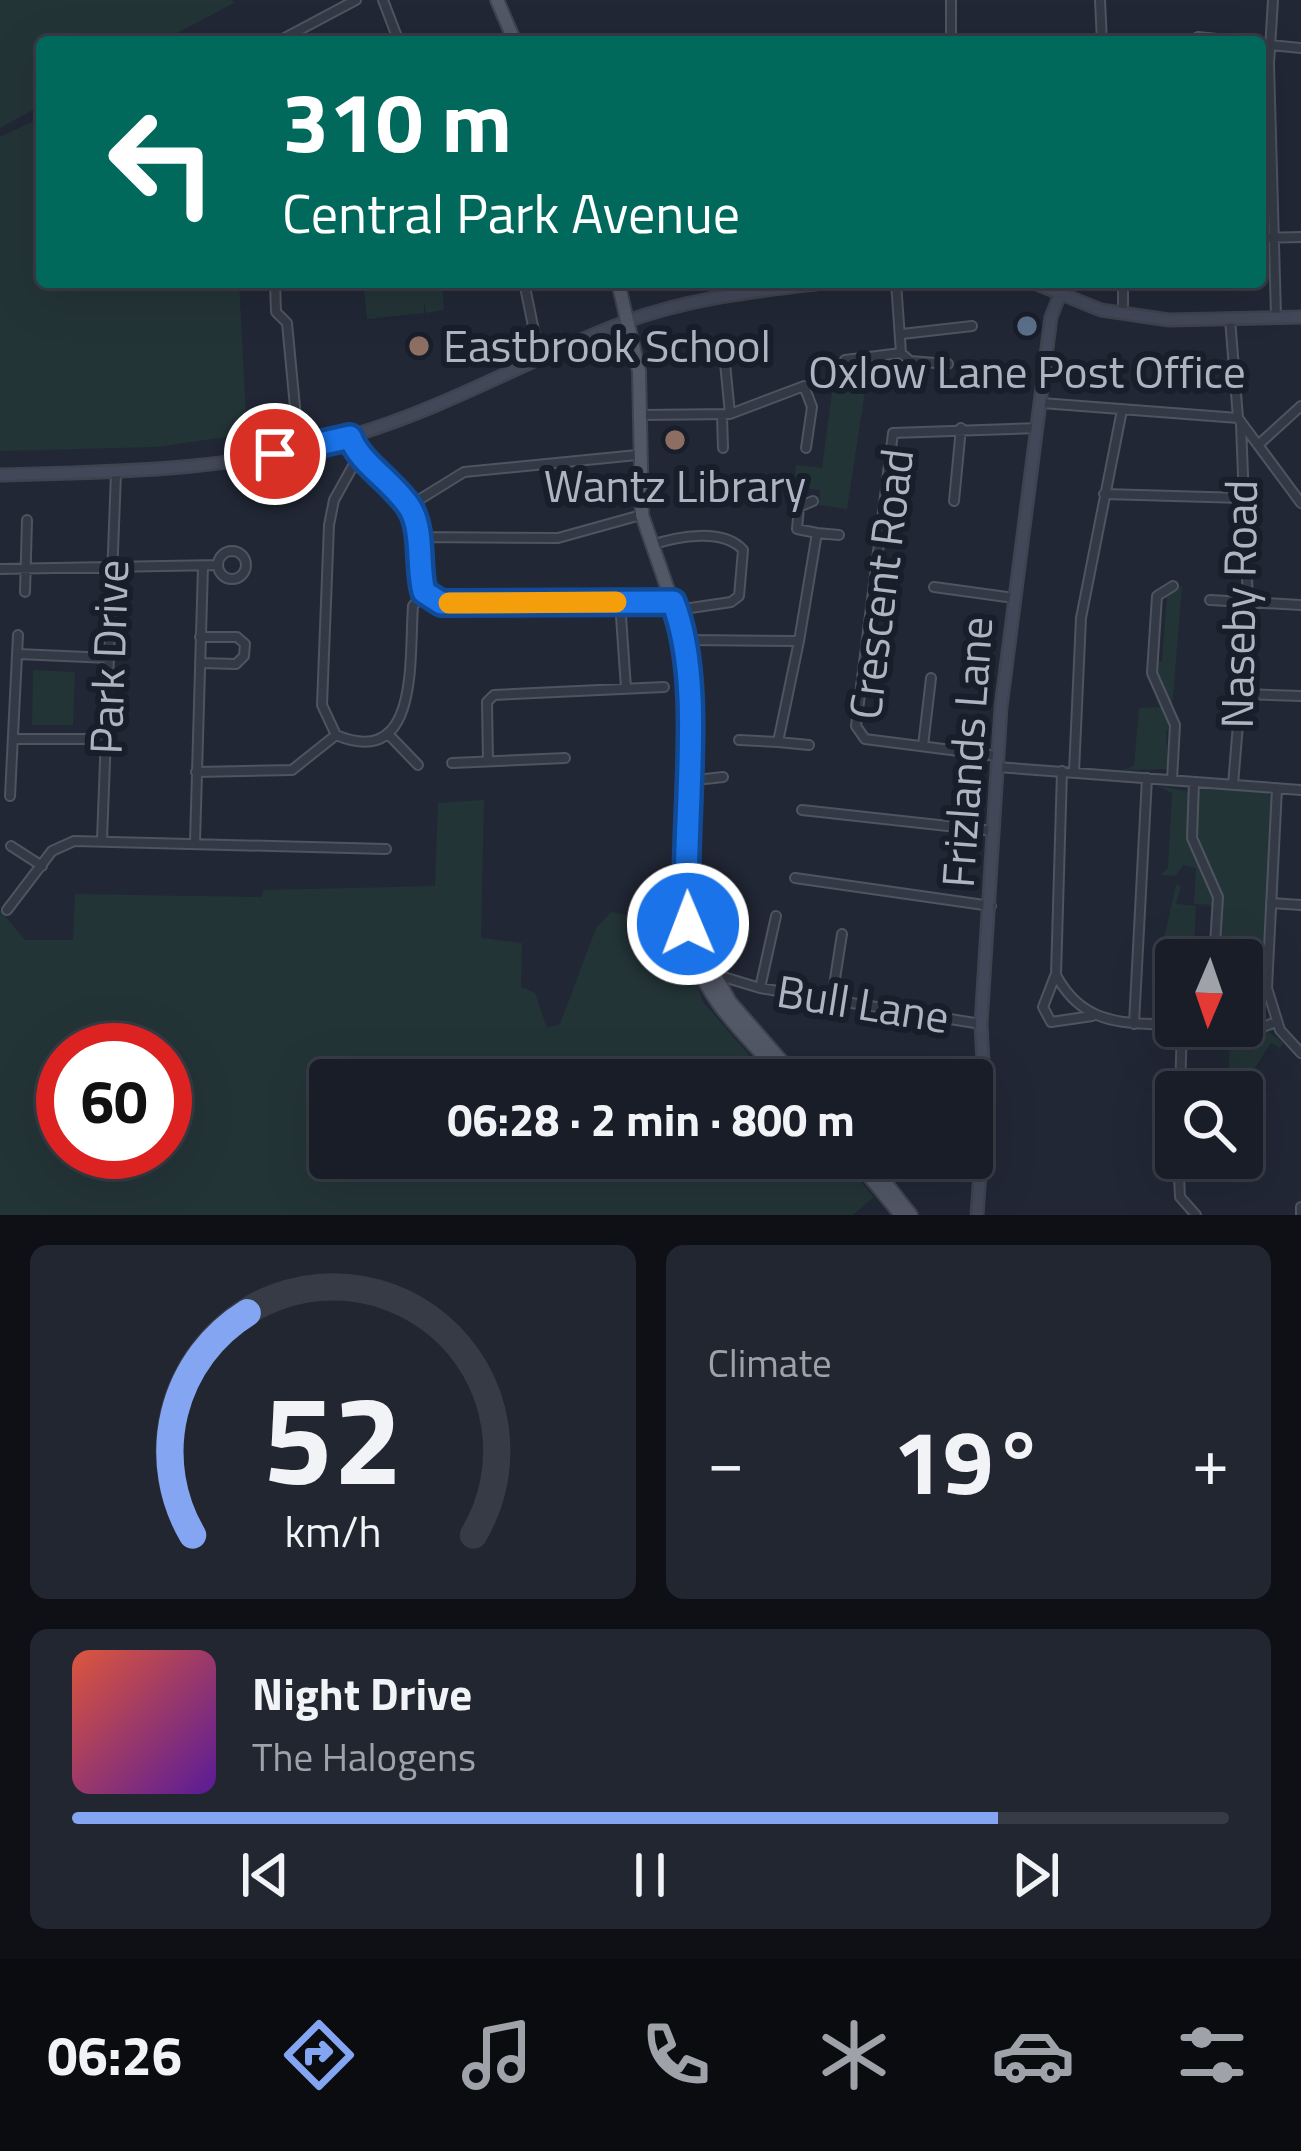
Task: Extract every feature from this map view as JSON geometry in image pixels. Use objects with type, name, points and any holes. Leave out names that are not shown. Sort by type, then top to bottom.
[{"type":"main road","points":[[497,0],[512,36]]},
{"type":"main road","points":[[620,288],[639,371],[642,514],[689,640],[696,780],[693,902],[708,969],[730,1003],[779,1059]]},
{"type":"main road","points":[[682,625],[687,907],[694,958],[722,1006],[768,1059]]},
{"type":"main road","points":[[871,1179],[901,1215]]},
{"type":"main road","points":[[883,1179],[911,1215]]},
{"type":"street","points":[[288,36],[356,0]]},
{"type":"street","points":[[383,0],[397,36]]},
{"type":"street","points":[[951,0],[951,36]]},
{"type":"street","points":[[1100,0],[1102,36]]},
{"type":"street","points":[[1266,36],[1273,0]]},
{"type":"street","points":[[1266,44],[1301,48]]},
{"type":"street","points":[[1266,83],[1276,316]]},
{"type":"street","points":[[1266,238],[1301,236]]},
{"type":"street","points":[[274,288],[276,312],[286,323],[299,449]]},
{"type":"street","points":[[525,288],[540,360]]},
{"type":"street","points":[[0,475],[116,473],[226,463],[350,437],[628,321],[728,294],[780,288]]},
{"type":"street","points":[[897,288],[902,352],[910,361],[948,364]]},
{"type":"street","points":[[1043,288],[1101,310],[1169,320],[1301,317]]},
{"type":"street","points":[[1123,288],[1124,305]]},
{"type":"street","name":"Frizlands Lane","points":[[977,1215],[986,1101],[981,1024],[998,761],[1014,598],[1052,317],[1059,297]]},
{"type":"street","name":"Naseby Road","points":[[1230,319],[1248,603],[1234,784]]},
{"type":"street","points":[[902,334],[972,326]]},
{"type":"street","points":[[845,360],[902,352]]},
{"type":"street","points":[[723,448],[725,363]]},
{"type":"street","points":[[639,416],[726,415],[804,386],[812,407],[806,448]]},
{"type":"street","points":[[1042,403],[1240,421],[1301,503]]},
{"type":"street","points":[[1258,445],[1296,420],[1301,406]]},
{"type":"street","points":[[1074,772],[1082,618],[1122,410]]},
{"type":"street","name":"Crescent Road","points":[[954,501],[961,428]]},
{"type":"street","name":"Crescent Road","points":[[1040,428],[902,429],[892,436],[856,726],[865,739],[1062,771],[1301,790]]},
{"type":"street","points":[[336,735],[371,743],[389,735],[404,715],[413,606],[424,592],[409,506],[380,470],[358,457],[350,437]]},
{"type":"street","points":[[409,506],[464,472],[638,455]]},
{"type":"street","points":[[336,735],[322,705],[329,525],[334,500],[358,457]]},
{"type":"street","name":"Park Drive","points":[[102,840],[116,473]]},
{"type":"street","points":[[1104,494],[1243,498]]},
{"type":"street","points":[[813,501],[799,506],[797,530],[839,535]]},
{"type":"street","points":[[417,537],[558,538],[642,514]]},
{"type":"street","points":[[25,592],[27,520]]},
{"type":"street","points":[[778,742],[817,533]]},
{"type":"street","points":[[424,592],[441,603],[675,606],[731,602],[739,596],[743,550],[730,538],[677,537],[652,544]]},
{"type":"street","points":[[0,569],[218,565]]},
{"type":"street","points":[[195,842],[203,566]]},
{"type":"street","points":[[1172,780],[1175,725],[1152,668],[1157,596],[1173,586]]},
{"type":"street","points":[[934,587],[1014,598]]},
{"type":"street","points":[[1210,600],[1301,605]]},
{"type":"street","points":[[620,602],[626,688]]},
{"type":"street","points":[[10,796],[18,635]]},
{"type":"street","points":[[200,637],[237,637],[244,644],[244,656],[236,664],[200,663]]},
{"type":"street","points":[[689,640],[799,641]]},
{"type":"street","points":[[18,654],[109,658]]},
{"type":"street","name":"Crescent Road","points":[[923,746],[931,678]]},
{"type":"street","points":[[488,761],[487,702],[494,695],[664,687]]},
{"type":"street","points":[[1244,694],[1301,696]]},
{"type":"street","points":[[196,772],[292,770],[336,735]]},
{"type":"street","points":[[389,735],[418,765]]},
{"type":"street","points":[[15,739],[106,740]]},
{"type":"street","points":[[740,740],[808,745]]},
{"type":"street","points":[[452,763],[565,758]]},
{"type":"street","points":[[1062,771],[1056,975],[1045,1015],[1058,1024],[1092,1016],[1155,1024]]},
{"type":"street","points":[[696,780],[723,777]]},
{"type":"street","points":[[1134,1024],[1147,778]]},
{"type":"street","points":[[1195,782],[1192,838],[1218,897],[1215,939]]},
{"type":"street","points":[[1277,788],[1267,988],[1276,1022],[1301,1053]]},
{"type":"street","points":[[802,810],[995,831]]},
{"type":"street","points":[[7,910],[52,851],[74,841],[386,849]]},
{"type":"street","points":[[11,846],[41,866]]},
{"type":"street","points":[[795,878],[992,906]]},
{"type":"street","points":[[652,906],[655,884]]},
{"type":"street","points":[[1271,903],[1301,905]]},
{"type":"street","points":[[760,988],[776,916]]},
{"type":"street","points":[[832,998],[842,934]]},
{"type":"street","name":"Bull Lane","points":[[708,969],[760,988],[981,1024]]},
{"type":"street","points":[[1056,975],[1068,996],[1092,1016]]},
{"type":"street","name":"Bull Lane","points":[[730,1003],[746,985]]},
{"type":"street","points":[[1263,1028],[1276,1022]]},
{"type":"street","points":[[1179,1179],[1180,1197],[1196,1215]]},
{"type":"shaded area","points":[[0,0],[234,3],[171,36],[36,36],[36,108],[0,128]]},
{"type":"shaded area","points":[[36,120],[36,288],[239,288],[247,434],[156,447],[0,451],[0,137]]},
{"type":"shaded area","points":[[364,288],[442,288],[444,310],[426,313],[424,302],[424,313],[367,319]]},
{"type":"shaded area","points":[[865,391],[847,509],[819,505],[820,490],[794,488],[796,465],[822,468],[832,393]]},
{"type":"shaded area","points":[[1182,586],[1172,709],[1156,679],[1155,662],[1162,662],[1167,593]]},
{"type":"shaded area","points":[[33,670],[75,672],[73,725],[32,725]]},
{"type":"shaded area","points":[[1163,707],[1171,727],[1166,731],[1168,769],[1122,770],[1134,766],[1139,708]]},
{"type":"shaded area","points":[[1156,785],[1189,792],[1188,842],[1212,886],[1215,905],[1194,904],[1196,868],[1183,865],[1176,876],[1161,875],[1168,868],[1172,793]]},
{"type":"shaded area","points":[[1203,788],[1267,792],[1272,798],[1263,958],[1263,939],[1219,939],[1222,892],[1195,838],[1197,793]]},
{"type":"shaded area","points":[[484,800],[481,938],[522,943],[521,987],[535,993],[547,1028],[560,1024],[596,928],[611,912],[632,916],[638,935],[683,938],[703,1002],[753,1059],[309,1059],[309,1179],[858,1179],[874,1197],[853,1215],[0,1215],[0,910],[25,940],[73,940],[75,894],[262,897],[263,890],[435,886],[438,803]]},
{"type":"shaded area","points":[[1176,885],[1181,886],[1176,904],[1196,906],[1194,939],[1164,939]]},
{"type":"shaded area","points":[[1263,1032],[1283,1043],[1280,1048],[1271,1043],[1254,1069],[1229,1068],[1230,1047],[1263,1047]]},
{"type":"slow traffic","points":[[449,603],[616,602]]},
{"type":"place","name":"Oxlow Lane Post Office","points":[[1027,326]]},
{"type":"place","name":"Eastbrook School","points":[[419,346]]},
{"type":"place","name":"Wantz Library","points":[[675,440]]},
{"type":"route","points":[[275,454],[350,437],[358,457],[380,470],[409,506],[418,528],[416,565],[424,592],[441,603],[673,602],[682,625],[687,681],[688,924]]}]
